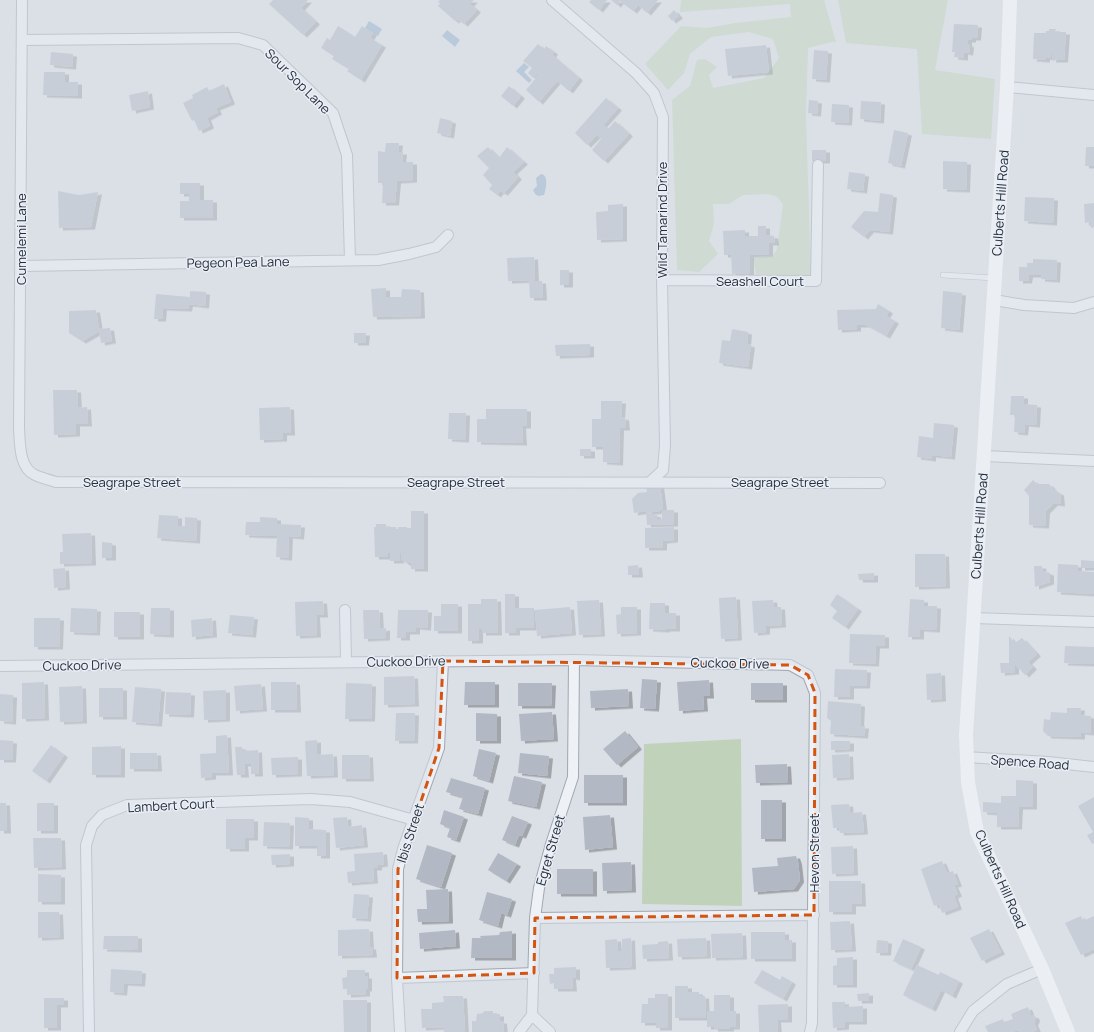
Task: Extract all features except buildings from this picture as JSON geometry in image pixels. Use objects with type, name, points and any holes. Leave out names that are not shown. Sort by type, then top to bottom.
[{"type":"street","name":"Cumelemi Lane","points":[[22,0],[19,428],[21,456],[26,467],[33,475]]},
{"type":"street","name":"Wild Tamarind Drive","points":[[552,0],[636,73],[654,92],[663,117],[662,280],[665,445],[662,470],[650,482]]},
{"type":"street","name":"Culberts Hill Road","points":[[1010,0],[1007,87],[966,735],[966,757],[968,782],[977,832],[1042,969],[1068,1032]]},
{"type":"street","name":"Sour Sop Lane","points":[[22,40],[238,38],[263,45],[333,113],[347,155],[350,260]]},
{"type":"street","points":[[1007,87],[1094,95]]},
{"type":"street","name":"Seashell Court","points":[[662,280],[816,281],[818,165]]},
{"type":"street","name":"Pegeon Pea Lane","points":[[20,266],[378,260],[436,247],[448,235]]},
{"type":"street","points":[[994,300],[1024,305],[1074,308],[1094,302]]},
{"type":"street","points":[[984,456],[1094,461]]},
{"type":"street","name":"Seagrape Street","points":[[33,475],[56,482],[880,483]]},
{"type":"street","points":[[345,610],[346,662]]},
{"type":"street","points":[[974,618],[1094,622]]},
{"type":"street","name":"Cuckoo Drive","points":[[0,666],[442,660],[574,660],[790,665],[808,675]]},
{"type":"street","name":"Ibis Street","points":[[400,1032],[397,978],[398,869],[402,849],[414,820],[438,748],[442,660]]},
{"type":"street","name":"Egret Street","points":[[532,1015],[536,918],[539,888],[550,844],[573,777],[574,660]]},
{"type":"street","name":"Hevon Street","points":[[808,675],[815,693],[814,915],[812,1022],[810,1032]]},
{"type":"street","name":"Spence Road","points":[[966,757],[1048,762],[1094,767]]},
{"type":"street","name":"Lambert Court","points":[[89,1032],[86,845],[92,826],[102,815],[127,806],[311,799],[350,802],[414,820]]},
{"type":"street","points":[[536,918],[814,915]]},
{"type":"street","points":[[960,1032],[973,1011],[1007,984],[1042,969]]},
{"type":"street","points":[[397,978],[534,973]]},
{"type":"street","points":[[518,1032],[532,1015],[550,1032]]},
{"type":"lane","points":[[943,275],[995,278]]},
{"type":"highlighted area","points":[[443,661],[790,665],[808,675],[815,693],[814,915],[535,918],[534,973],[397,978],[398,869],[439,748]]},
{"type":"green space","points":[[681,0],[824,0],[836,42],[808,48],[806,114],[811,277],[756,274],[753,258],[773,256],[777,249],[783,204],[777,197],[768,194],[743,195],[729,204],[713,204],[714,224],[709,241],[718,254],[699,272],[677,270],[672,100],[690,86],[697,60],[705,59],[717,67],[709,75],[713,88],[764,78],[779,58],[773,39],[749,32],[711,37],[690,54],[684,73],[668,90],[645,64],[681,26],[707,28],[735,23],[791,17],[790,4],[680,12]]},
{"type":"green space","points":[[838,0],[948,0],[935,70],[995,79],[991,139],[922,134],[917,49],[846,43]]},
{"type":"green space","points":[[741,739],[742,906],[642,904],[644,744]]},
{"type":"water","points":[[369,21],[382,29],[378,36],[365,28]]},
{"type":"water","points":[[447,30],[460,40],[455,47],[442,36]]},
{"type":"water","points":[[524,63],[529,67],[524,72],[532,80],[529,83],[516,71]]},
{"type":"water","points":[[541,174],[545,177],[546,187],[544,195],[538,196],[533,190],[537,186],[536,178]]}]
